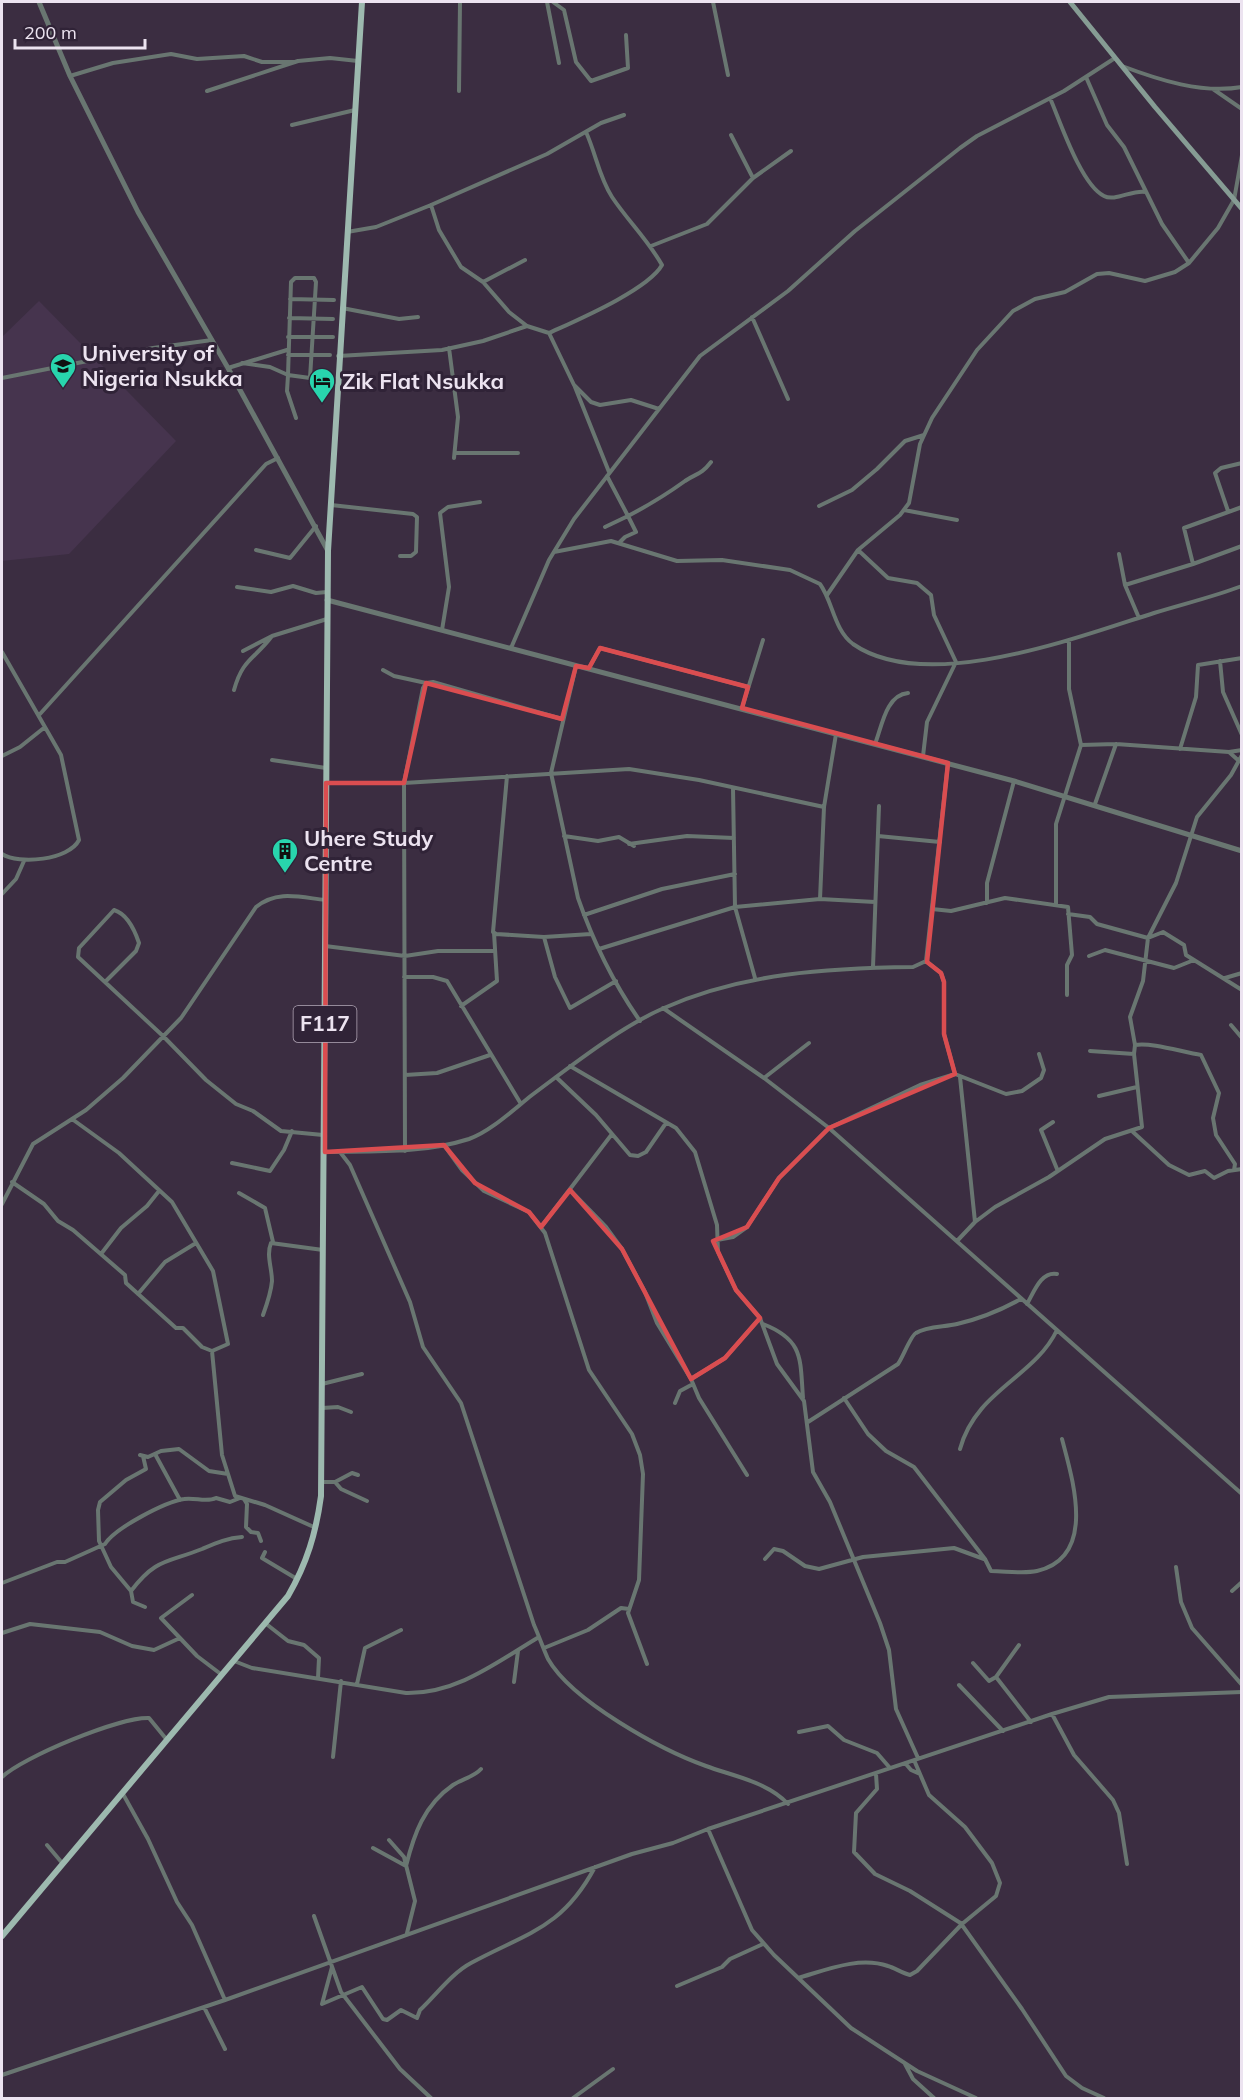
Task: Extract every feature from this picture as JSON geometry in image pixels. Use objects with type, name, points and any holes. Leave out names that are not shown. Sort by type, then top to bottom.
[{"type":"main road","name":"F117","points":[[2,1936],[288,1596],[306,1564],[317,1529],[321,1482],[324,1250],[328,551],[338,356],[362,2]]},
{"type":"main road","points":[[1071,2],[1242,209]]},
{"type":"street","points":[[39,2],[70,76],[138,212],[228,368],[328,551]]},
{"type":"street","points":[[459,92],[460,2]]},
{"type":"street","points":[[547,2],[559,63]]},
{"type":"street","points":[[553,2],[564,10],[576,62],[591,81],[628,68],[626,35]]},
{"type":"street","points":[[713,2],[728,75]]},
{"type":"street","points":[[70,76],[113,63],[171,54],[197,59],[244,56],[262,62],[316,59],[358,61]]},
{"type":"street","points":[[511,649],[554,552],[574,519],[700,356],[788,291],[855,231],[960,148],[1050,98],[1115,58]]},
{"type":"street","points":[[207,91],[294,62]]},
{"type":"street","points":[[1122,66],[1168,82],[1211,88],[1242,87]]},
{"type":"street","points":[[1086,77],[1107,125],[1124,147],[1162,224],[1189,263]]},
{"type":"street","points":[[1211,88],[1242,110]]},
{"type":"street","points":[[1050,98],[1068,146],[1085,176],[1100,193],[1109,197],[1139,191],[1146,193]]},
{"type":"street","points":[[291,125],[356,110]]},
{"type":"street","points":[[346,233],[376,227],[431,206],[547,154],[586,132],[624,115]]},
{"type":"street","points":[[431,206],[453,256],[461,267],[483,282],[509,312],[527,326],[549,333],[610,305],[656,273],[662,265],[651,246],[612,197],[600,175],[596,153],[586,132]]},
{"type":"street","points":[[731,135],[753,178]]},
{"type":"street","points":[[651,246],[707,224],[753,178],[791,151]]},
{"type":"street","points":[[827,596],[858,550],[909,503],[913,472],[924,435],[932,418],[977,350],[1013,311],[1035,298],[1065,292],[1097,274],[1109,273],[1145,281],[1175,272],[1189,263],[1218,228],[1234,200],[1242,155]]},
{"type":"street","points":[[483,282],[525,260]]},
{"type":"street","points":[[296,418],[287,391],[291,282],[295,278],[315,280],[310,378]]},
{"type":"street","points":[[290,299],[334,300]]},
{"type":"street","points":[[341,308],[399,319],[418,317]]},
{"type":"street","points":[[752,317],[788,399]]},
{"type":"street","points":[[289,318],[333,319]]},
{"type":"street","points":[[338,356],[449,348],[483,341],[527,326]]},
{"type":"street","points":[[549,333],[574,386],[608,475],[636,532],[619,543]]},
{"type":"street","points":[[288,337],[333,337]]},
{"type":"street","points":[[2,378],[144,350],[212,340]]},
{"type":"street","points":[[449,348],[458,417],[455,456],[518,453]]},
{"type":"street","points":[[228,368],[287,352],[330,356]]},
{"type":"street","points":[[242,363],[270,367],[288,375],[329,378]]},
{"type":"street","points":[[574,386],[591,402],[600,405],[631,400],[659,409]]},
{"type":"street","points":[[819,506],[852,490],[877,470],[905,441],[924,435]]},
{"type":"street","points":[[40,714],[267,464],[278,458]]},
{"type":"street","points":[[605,527],[666,496],[688,479],[702,474],[711,462]]},
{"type":"street","points":[[1228,511],[1215,473],[1221,468],[1242,463]]},
{"type":"street","points":[[442,630],[449,587],[440,513],[448,507],[480,502]]},
{"type":"street","points":[[331,505],[413,514],[417,517],[416,552],[411,556],[400,556]]},
{"type":"street","points":[[1193,564],[1184,528],[1242,507]]},
{"type":"street","points":[[904,510],[957,520]]},
{"type":"street","points":[[256,550],[290,558],[316,526]]},
{"type":"street","points":[[554,552],[611,541],[677,561],[722,560],[790,570],[820,584],[848,639],[860,647],[898,662],[956,662],[1019,653],[1069,640],[1242,586]]},
{"type":"street","points":[[1125,585],[1242,546]]},
{"type":"street","points":[[858,550],[888,578],[917,583],[931,595],[934,615],[956,662]]},
{"type":"street","points":[[1119,554],[1125,585],[1139,618]]},
{"type":"street","points":[[237,587],[271,592],[293,586],[316,593],[327,592]]},
{"type":"street","points":[[327,600],[923,756],[1095,804],[1242,851]]},
{"type":"street","points":[[243,651],[272,636],[327,619]]},
{"type":"street","points":[[234,690],[240,670],[262,651],[272,636]]},
{"type":"street","points":[[742,708],[763,640]]},
{"type":"street","points":[[1056,904],[1056,824],[1081,746],[1069,689],[1069,640]]},
{"type":"street","points":[[589,668],[600,648],[748,687]]},
{"type":"street","points":[[2,652],[16,680],[40,714],[62,756],[79,840],[69,850],[42,859],[16,861],[2,854]]},
{"type":"street","points":[[1180,749],[1196,697],[1198,665],[1242,658]]},
{"type":"street","points":[[1220,661],[1223,692],[1242,735]]},
{"type":"street","points":[[923,756],[927,722],[956,662]]},
{"type":"street","points":[[576,666],[551,773],[584,915],[591,934],[640,1021]]},
{"type":"street","points":[[383,670],[394,676],[426,683],[433,682],[562,719]]},
{"type":"street","points":[[405,1151],[404,783],[426,683]]},
{"type":"street","points":[[875,744],[890,705],[896,696],[908,693]]},
{"type":"street","points":[[2,756],[20,747],[45,727]]},
{"type":"street","points":[[820,899],[824,807],[836,734]]},
{"type":"street","points":[[1081,746],[1116,744],[1228,752],[1242,750]]},
{"type":"street","points":[[1095,804],[1116,744]]},
{"type":"street","points":[[1228,752],[1239,761]]},
{"type":"street","points":[[957,1241],[975,1222],[1004,1202],[1049,1178],[1058,1169],[1106,1139],[1132,1132],[1143,1124],[1130,1017],[1143,981],[1148,938],[1176,883],[1190,834],[1201,809],[1231,775],[1242,755]]},
{"type":"street","points":[[272,760],[326,768]]},
{"type":"street","points":[[926,961],[948,763]]},
{"type":"street","points":[[326,783],[404,783],[629,769],[824,807]]},
{"type":"street","points":[[461,1006],[497,981],[494,933],[507,776]]},
{"type":"street","points":[[987,903],[987,883],[1014,781]]},
{"type":"street","points":[[733,788],[735,908],[755,978]]},
{"type":"street","points":[[873,967],[879,806]]},
{"type":"street","points":[[564,836],[598,840],[619,837],[634,846]]},
{"type":"street","points":[[629,844],[687,836],[734,838]]},
{"type":"street","points":[[878,836],[940,842]]},
{"type":"street","points":[[2,894],[16,879],[24,861]]},
{"type":"street","points":[[584,915],[662,890],[735,874]]},
{"type":"street","points":[[2,1204],[33,1144],[72,1119],[123,1078],[181,1018],[256,907],[263,901],[278,895],[325,900]]},
{"type":"street","points":[[932,909],[951,910],[1012,898],[1068,907],[1072,955],[1067,965],[1067,995]]},
{"type":"street","points":[[599,949],[735,908],[820,899],[876,902]]},
{"type":"street","points":[[106,981],[136,951],[139,943],[132,927],[119,911],[114,910],[76,954],[206,1080],[236,1104],[253,1111],[272,1126],[325,1136]]},
{"type":"street","points":[[1068,914],[1090,917],[1097,924],[1148,938],[1163,932],[1184,945],[1186,955],[1242,990]]},
{"type":"street","points":[[494,933],[544,937],[591,934]]},
{"type":"street","points":[[544,937],[555,977],[570,1008],[616,981]]},
{"type":"street","points":[[325,946],[405,956],[438,951],[494,951]]},
{"type":"street","points":[[1089,956],[1105,950],[1174,968],[1194,960]]},
{"type":"street","points":[[325,1152],[405,1151],[444,1145],[474,1136],[521,1104],[570,1066],[663,1008],[755,978],[812,970],[913,967],[926,961]]},
{"type":"street","points":[[926,961],[941,973],[944,982],[944,1034],[958,1075],[975,1222]]},
{"type":"street","points":[[1224,978],[1242,973]]},
{"type":"street","points":[[404,977],[443,979],[521,1104]]},
{"type":"street","points":[[663,1008],[764,1078],[829,1128],[1242,1494]]},
{"type":"street","points":[[1232,1025],[1242,1038]]},
{"type":"street","points":[[764,1078],[810,1042]]},
{"type":"street","points":[[1135,1045],[1146,1043],[1173,1051],[1201,1055],[1219,1093],[1214,1118],[1216,1135],[1235,1164],[1234,1170]]},
{"type":"street","points":[[1090,1052],[1134,1054]]},
{"type":"street","points":[[717,1240],[733,1237],[747,1227],[779,1179],[829,1128],[920,1085],[958,1075],[1006,1094],[1022,1091],[1041,1078],[1044,1070],[1039,1054]]},
{"type":"street","points":[[405,1075],[437,1073],[490,1055]]},
{"type":"street","points":[[570,1066],[680,1132],[695,1152],[717,1225],[718,1252],[736,1290],[760,1318],[771,1354],[804,1401]]},
{"type":"street","points":[[556,1077],[630,1155],[638,1156],[646,1152],[666,1123]]},
{"type":"street","points":[[1098,1096],[1137,1087]]},
{"type":"street","points":[[12,1182],[44,1204],[58,1221],[73,1230],[125,1275],[126,1283],[176,1328],[183,1328],[202,1347],[212,1351],[228,1344],[213,1271],[172,1202],[119,1153],[72,1119]]},
{"type":"street","points":[[1053,1122],[1041,1130],[1058,1169]]},
{"type":"street","points":[[232,1163],[270,1172],[284,1150],[291,1131]]},
{"type":"street","points":[[1132,1132],[1169,1165],[1189,1175],[1205,1171],[1214,1178],[1242,1169]]},
{"type":"street","points":[[541,1227],[612,1134]]},
{"type":"street","points":[[444,1145],[462,1170],[484,1191],[529,1212],[541,1227],[551,1245],[589,1370],[632,1434],[640,1455],[643,1474],[639,1580],[629,1609],[631,1624],[647,1664]]},
{"type":"street","points":[[340,1152],[350,1166],[410,1302],[423,1347],[461,1403],[539,1637],[549,1660],[570,1685],[609,1715],[652,1742],[696,1762],[774,1790],[788,1804]]},
{"type":"street","points":[[570,1190],[606,1227],[622,1249],[645,1292],[657,1323],[747,1475]]},
{"type":"street","points":[[101,1254],[121,1228],[147,1206],[159,1191]]},
{"type":"street","points":[[239,1192],[265,1208],[273,1242],[269,1248],[270,1294],[263,1315]]},
{"type":"street","points":[[273,1242],[324,1250]]},
{"type":"street","points":[[138,1294],[165,1262],[196,1243]]},
{"type":"street","points":[[1026,1304],[1044,1276],[1057,1274]]},
{"type":"street","points":[[808,1422],[898,1364],[907,1352],[909,1340],[915,1333],[960,1324],[1002,1309],[1021,1299]]},
{"type":"street","points":[[691,1379],[725,1358],[760,1318]]},
{"type":"street","points":[[762,1323],[780,1330],[792,1340],[799,1351],[813,1472],[830,1502],[886,1638],[896,1708],[929,1795],[943,1810],[961,1823],[998,1873],[1000,1883],[996,1896],[962,1924],[917,1971],[910,1975],[887,1965],[867,1962],[849,1964],[798,1978]]},
{"type":"street","points":[[960,1449],[966,1430],[983,1406],[1050,1344],[1057,1330]]},
{"type":"street","points":[[212,1351],[222,1455],[236,1496],[317,1529]]},
{"type":"street","points":[[322,1384],[362,1374]]},
{"type":"street","points":[[675,1403],[681,1391],[693,1384]]},
{"type":"street","points":[[844,1398],[868,1434],[886,1451],[914,1467],[985,1559],[991,1571],[1036,1571],[1060,1562],[1072,1542],[1078,1515],[1062,1439]]},
{"type":"street","points":[[322,1408],[338,1407],[351,1412]]},
{"type":"street","points":[[145,1607],[133,1602],[130,1592],[111,1567],[100,1545],[97,1519],[100,1502],[126,1480],[146,1469],[142,1456],[161,1451],[179,1449],[209,1471],[228,1474]]},
{"type":"street","points":[[155,1454],[180,1500]]},
{"type":"street","points":[[321,1482],[335,1482],[352,1473],[358,1475]]},
{"type":"street","points":[[335,1482],[341,1489],[367,1501]]},
{"type":"street","points":[[2,1583],[57,1562],[64,1562],[105,1544],[109,1539],[138,1521],[146,1512],[186,1498],[210,1501],[216,1498],[230,1502],[242,1498]]},
{"type":"street","points":[[242,1498],[247,1504],[246,1527],[251,1532],[258,1533],[261,1541]]},
{"type":"street","points":[[130,1592],[145,1573],[157,1564],[225,1539],[242,1537]]},
{"type":"street","points":[[765,1559],[774,1549],[779,1549],[805,1566],[819,1569],[853,1560],[954,1548],[985,1559]]},
{"type":"street","points":[[264,1552],[262,1558],[268,1563],[297,1579]]},
{"type":"street","points":[[1176,1568],[1181,1602],[1192,1628],[1242,1685]]},
{"type":"street","points":[[1232,1591],[1242,1582]]},
{"type":"street","points":[[192,1595],[161,1618],[197,1656],[222,1675]]},
{"type":"street","points":[[544,1648],[588,1630],[621,1608],[629,1609]]},
{"type":"street","points":[[266,1623],[288,1641],[304,1645],[319,1658],[318,1678]]},
{"type":"street","points":[[2,1633],[30,1624],[100,1632],[132,1646],[154,1650],[180,1638]]},
{"type":"street","points":[[357,1684],[365,1648],[401,1630]]},
{"type":"street","points":[[234,1661],[252,1668],[406,1693],[427,1693],[460,1683],[539,1637]]},
{"type":"street","points":[[974,1663],[989,1681],[996,1677],[1019,1645]]},
{"type":"street","points":[[514,1682],[518,1650]]},
{"type":"street","points":[[216,1668],[224,1673],[222,1675]]},
{"type":"street","points":[[996,1677],[1030,1722]]},
{"type":"street","points":[[333,1757],[341,1681]]},
{"type":"street","points":[[959,1685],[1003,1731]]},
{"type":"street","points":[[2,2075],[331,1964],[595,1866],[673,1843],[708,1829],[1052,1714],[1109,1697],[1242,1692]]},
{"type":"street","points":[[1052,1714],[1074,1755],[1113,1800],[1119,1813],[1127,1864]]},
{"type":"street","points":[[2,1777],[19,1765],[77,1738],[138,1719],[148,1718],[168,1741]]},
{"type":"street","points":[[799,1732],[830,1727],[844,1740],[877,1753],[890,1768]]},
{"type":"street","points":[[905,1763],[911,1770],[921,1774]]},
{"type":"street","points":[[406,1866],[411,1845],[428,1806],[452,1786],[476,1774],[481,1768]]},
{"type":"street","points":[[876,1774],[877,1789],[856,1813],[854,1852],[874,1874],[910,1891],[962,1924],[1023,2009],[1066,2076],[1082,2088],[1104,2098]]},
{"type":"street","points":[[123,1794],[148,1839],[177,1902],[192,1925],[225,2000]]},
{"type":"street","points":[[708,1829],[748,1922],[764,1944],[851,2028],[917,2071],[976,2098]]},
{"type":"street","points":[[389,1840],[404,1857],[415,1900],[407,1934]]},
{"type":"street","points":[[46,1845],[63,1864]]},
{"type":"street","points":[[373,1848],[406,1866]]},
{"type":"street","points":[[331,1964],[322,2004],[362,1987],[383,2019],[387,2020],[401,2010],[417,2018],[420,2010],[470,1963],[545,1927],[574,1900],[595,1866]]},
{"type":"street","points":[[314,1916],[344,1996],[400,2069],[431,2098]]},
{"type":"street","points":[[677,1986],[722,1967],[730,1959],[764,1944]]},
{"type":"street","points":[[204,2007],[225,2049]]},
{"type":"street","points":[[904,2063],[907,2072],[934,2098]]},
{"type":"street","points":[[573,2098],[613,2069]]},
{"type":"highlighted area","points":[[600,648],[748,687],[742,708],[948,763],[927,962],[941,973],[944,982],[944,1034],[955,1074],[829,1128],[779,1178],[747,1227],[713,1241],[736,1290],[760,1318],[725,1358],[691,1379],[622,1249],[570,1190],[541,1227],[529,1212],[475,1183],[444,1145],[325,1152],[326,783],[404,783],[426,683],[562,719],[576,666],[589,668]]},
{"type":"shaded area","name":"University of Nigeria Nsukka","points":[[39,301],[176,441],[69,554],[2,561],[2,337]]},
{"type":"place","name":"University of Nigeria Nsukka","points":[[63,389]]},
{"type":"place","name":"Zik Flat Nsukka","points":[[322,404]]},
{"type":"place","name":"Uhere Study Centre","points":[[285,874]]}]
